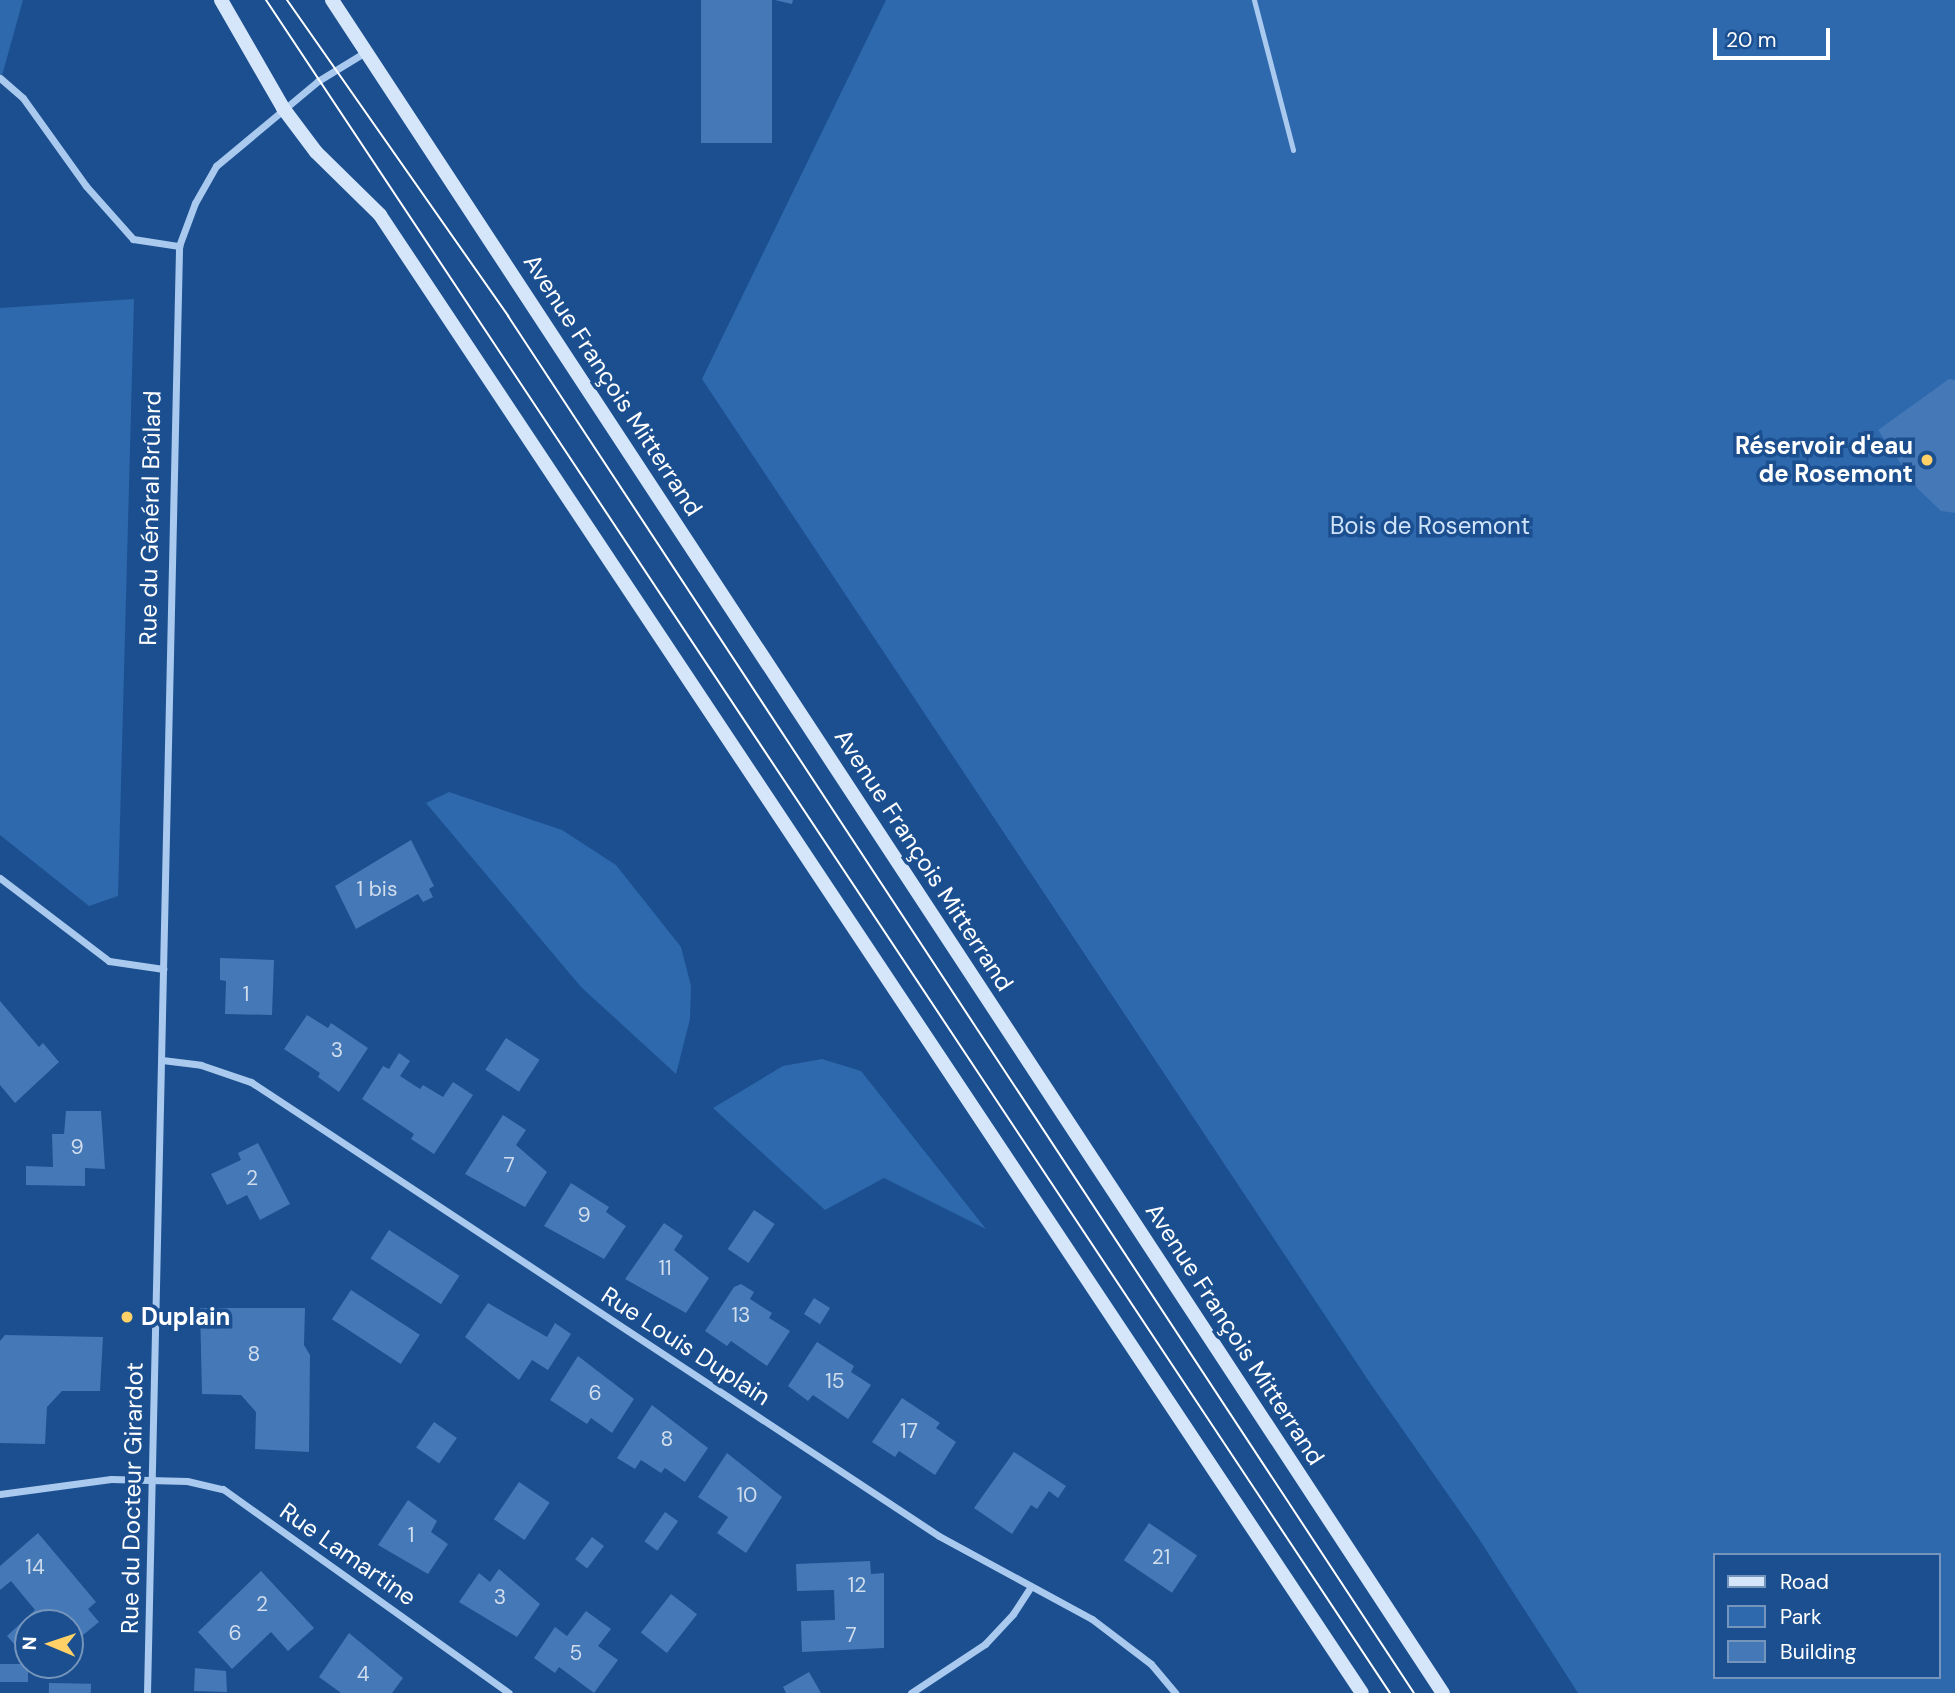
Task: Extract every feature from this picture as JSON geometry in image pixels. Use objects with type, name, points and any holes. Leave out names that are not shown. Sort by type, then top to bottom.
[{"type":"main road","points":[[221,0],[283,108],[316,152],[380,215],[1362,1693]]},
{"type":"main road","points":[[332,0],[367,51]]},
{"type":"main road","name":"Avenue François Mitterrand","points":[[367,51],[1443,1693]]},
{"type":"street","name":"Rue du Général Brûlard","points":[[163,968],[179,247],[195,203],[216,166],[283,108],[367,51]]},
{"type":"street","points":[[0,78],[23,98],[86,186],[133,239],[179,247]]},
{"type":"street","points":[[0,878],[110,961],[163,968]]},
{"type":"street","name":"Rue du Docteur Girardot","points":[[146,1693],[163,968]]},
{"type":"street","name":"Rue Louis Duplain","points":[[162,1060],[201,1065],[251,1082],[939,1536],[1092,1619],[1151,1664],[1175,1693]]},
{"type":"street","name":"Rue Lamartine","points":[[0,1494],[111,1479],[152,1478],[223,1489],[509,1693]]},
{"type":"street","points":[[911,1693],[985,1644],[1013,1614],[1031,1586]]},
{"type":"lane","points":[[1254,0],[1293,150]]},
{"type":"green space","points":[[0,0],[23,0],[0,83]]},
{"type":"green space","name":"Bois de Rosemont","points":[[886,0],[1955,0],[1955,1693],[1578,1693],[1477,1536],[1370,1383],[702,379]]},
{"type":"green space","points":[[134,299],[118,896],[89,906],[0,835],[0,308]]},
{"type":"green space","points":[[449,792],[562,830],[616,865],[681,947],[691,986],[690,1019],[676,1074],[581,987],[426,803]]},
{"type":"green space","points":[[822,1059],[861,1071],[986,1229],[884,1178],[825,1210],[713,1108],[783,1066]]},
{"type":"building","points":[[701,0],[772,0],[772,143],[701,143]]},
{"type":"building","points":[[775,0],[793,0],[792,4]]},
{"type":"building","name":"Réservoir d'eau de Rosemont","points":[[1949,379],[1955,380],[1955,513],[1941,511],[1918,489],[1878,430]]},
{"type":"building","points":[[411,840],[434,886],[429,889],[433,897],[423,902],[418,894],[356,929],[335,886]]},
{"type":"building","points":[[220,958],[274,960],[272,1015],[225,1014],[226,981],[220,980]]},
{"type":"building","points":[[0,1001],[39,1047],[43,1043],[59,1062],[15,1103],[0,1085]]},
{"type":"building","points":[[307,1015],[328,1028],[331,1023],[368,1048],[339,1092],[318,1077],[320,1073],[284,1049]]},
{"type":"building","points":[[506,1038],[540,1060],[519,1092],[485,1070]]},
{"type":"building","points":[[399,1053],[410,1061],[400,1076],[420,1089],[423,1085],[443,1097],[453,1082],[473,1095],[434,1154],[411,1139],[414,1134],[362,1099],[383,1066],[389,1069]]},
{"type":"building","points":[[66,1111],[101,1111],[105,1169],[85,1168],[85,1186],[26,1185],[26,1166],[53,1167],[52,1134],[64,1134]]},
{"type":"building","points":[[503,1115],[526,1130],[516,1145],[547,1172],[525,1207],[465,1174]]},
{"type":"building","points":[[258,1143],[290,1204],[260,1220],[247,1195],[227,1205],[211,1174],[241,1160],[238,1153]]},
{"type":"building","points":[[571,1183],[609,1207],[606,1212],[626,1226],[604,1259],[544,1226]]},
{"type":"building","points":[[754,1210],[775,1224],[748,1263],[728,1249]]},
{"type":"building","points":[[664,1223],[683,1236],[674,1250],[709,1278],[686,1313],[625,1279]]},
{"type":"building","points":[[389,1230],[459,1276],[441,1304],[370,1259]]},
{"type":"building","points":[[741,1284],[754,1292],[750,1299],[772,1313],[769,1318],[790,1331],[767,1366],[731,1341],[727,1346],[705,1331],[734,1287]]},
{"type":"building","points":[[351,1290],[420,1335],[401,1364],[332,1319]]},
{"type":"building","points":[[814,1298],[830,1308],[820,1324],[804,1314]]},
{"type":"building","points":[[488,1303],[547,1337],[555,1323],[571,1334],[548,1370],[532,1360],[519,1380],[465,1337]]},
{"type":"building","points":[[200,1308],[305,1308],[304,1345],[310,1355],[309,1452],[255,1449],[256,1412],[241,1395],[202,1394]]},
{"type":"building","points":[[5,1335],[103,1337],[100,1391],[62,1391],[47,1407],[45,1444],[0,1443],[0,1341]]},
{"type":"building","points":[[817,1342],[854,1366],[851,1372],[871,1385],[848,1419],[813,1395],[808,1401],[788,1386]]},
{"type":"building","points":[[578,1356],[634,1399],[612,1433],[591,1418],[587,1424],[550,1400]]},
{"type":"building","points":[[902,1398],[940,1423],[936,1428],[956,1442],[935,1475],[899,1451],[895,1457],[872,1442]]},
{"type":"building","points":[[652,1405],[708,1448],[685,1482],[665,1468],[661,1473],[641,1460],[635,1469],[617,1458]]},
{"type":"building","points":[[434,1422],[457,1438],[439,1463],[416,1447]]},
{"type":"building","points":[[1014,1452],[1066,1486],[1058,1498],[1049,1491],[1037,1509],[1031,1505],[1012,1534],[974,1508]]},
{"type":"building","points":[[727,1453],[782,1497],[746,1553],[717,1533],[728,1517],[698,1497]]},
{"type":"building","points":[[519,1482],[550,1503],[525,1540],[494,1519]]},
{"type":"building","points":[[408,1500],[437,1521],[431,1532],[448,1544],[428,1574],[378,1545]]},
{"type":"building","points":[[665,1512],[678,1521],[657,1551],[644,1541]]},
{"type":"building","points":[[1149,1523],[1197,1555],[1172,1593],[1124,1560]]},
{"type":"building","points":[[38,1533],[96,1602],[88,1609],[99,1622],[84,1634],[84,1609],[34,1609],[11,1581],[0,1590],[0,1566]]},
{"type":"building","points":[[592,1537],[604,1546],[587,1568],[575,1559]]},
{"type":"building","points":[[870,1561],[871,1574],[884,1573],[884,1648],[802,1652],[801,1621],[835,1620],[834,1590],[797,1591],[796,1564]]},
{"type":"building","points":[[499,1569],[540,1604],[517,1637],[459,1602],[479,1573],[490,1582]]},
{"type":"building","points":[[261,1571],[314,1628],[288,1651],[271,1632],[232,1669],[198,1632]]},
{"type":"building","points":[[671,1594],[697,1614],[667,1653],[641,1633]]},
{"type":"building","points":[[586,1611],[611,1629],[598,1646],[618,1660],[594,1693],[559,1667],[555,1673],[534,1658],[555,1627],[567,1636]]},
{"type":"building","points":[[14,1630],[14,1644],[7,1636]]},
{"type":"building","points":[[349,1633],[403,1678],[392,1693],[341,1693],[319,1677]]},
{"type":"building","points":[[0,1664],[14,1664],[14,1679],[28,1679],[28,1682],[0,1682]]},
{"type":"building","points":[[195,1668],[226,1671],[227,1692],[194,1691]]},
{"type":"building","points":[[809,1672],[821,1693],[786,1693],[783,1687]]},
{"type":"building","points":[[49,1683],[91,1684],[91,1693],[49,1693]]},
{"type":"tram line","points":[[266,0],[1390,1693]]},
{"type":"tram line","points":[[287,0],[508,316],[1414,1693]]},
{"type":"place","name":"Réservoir d'eau de Rosemont","points":[[1927,460]]},
{"type":"place","name":"Duplain","points":[[127,1317]]}]
